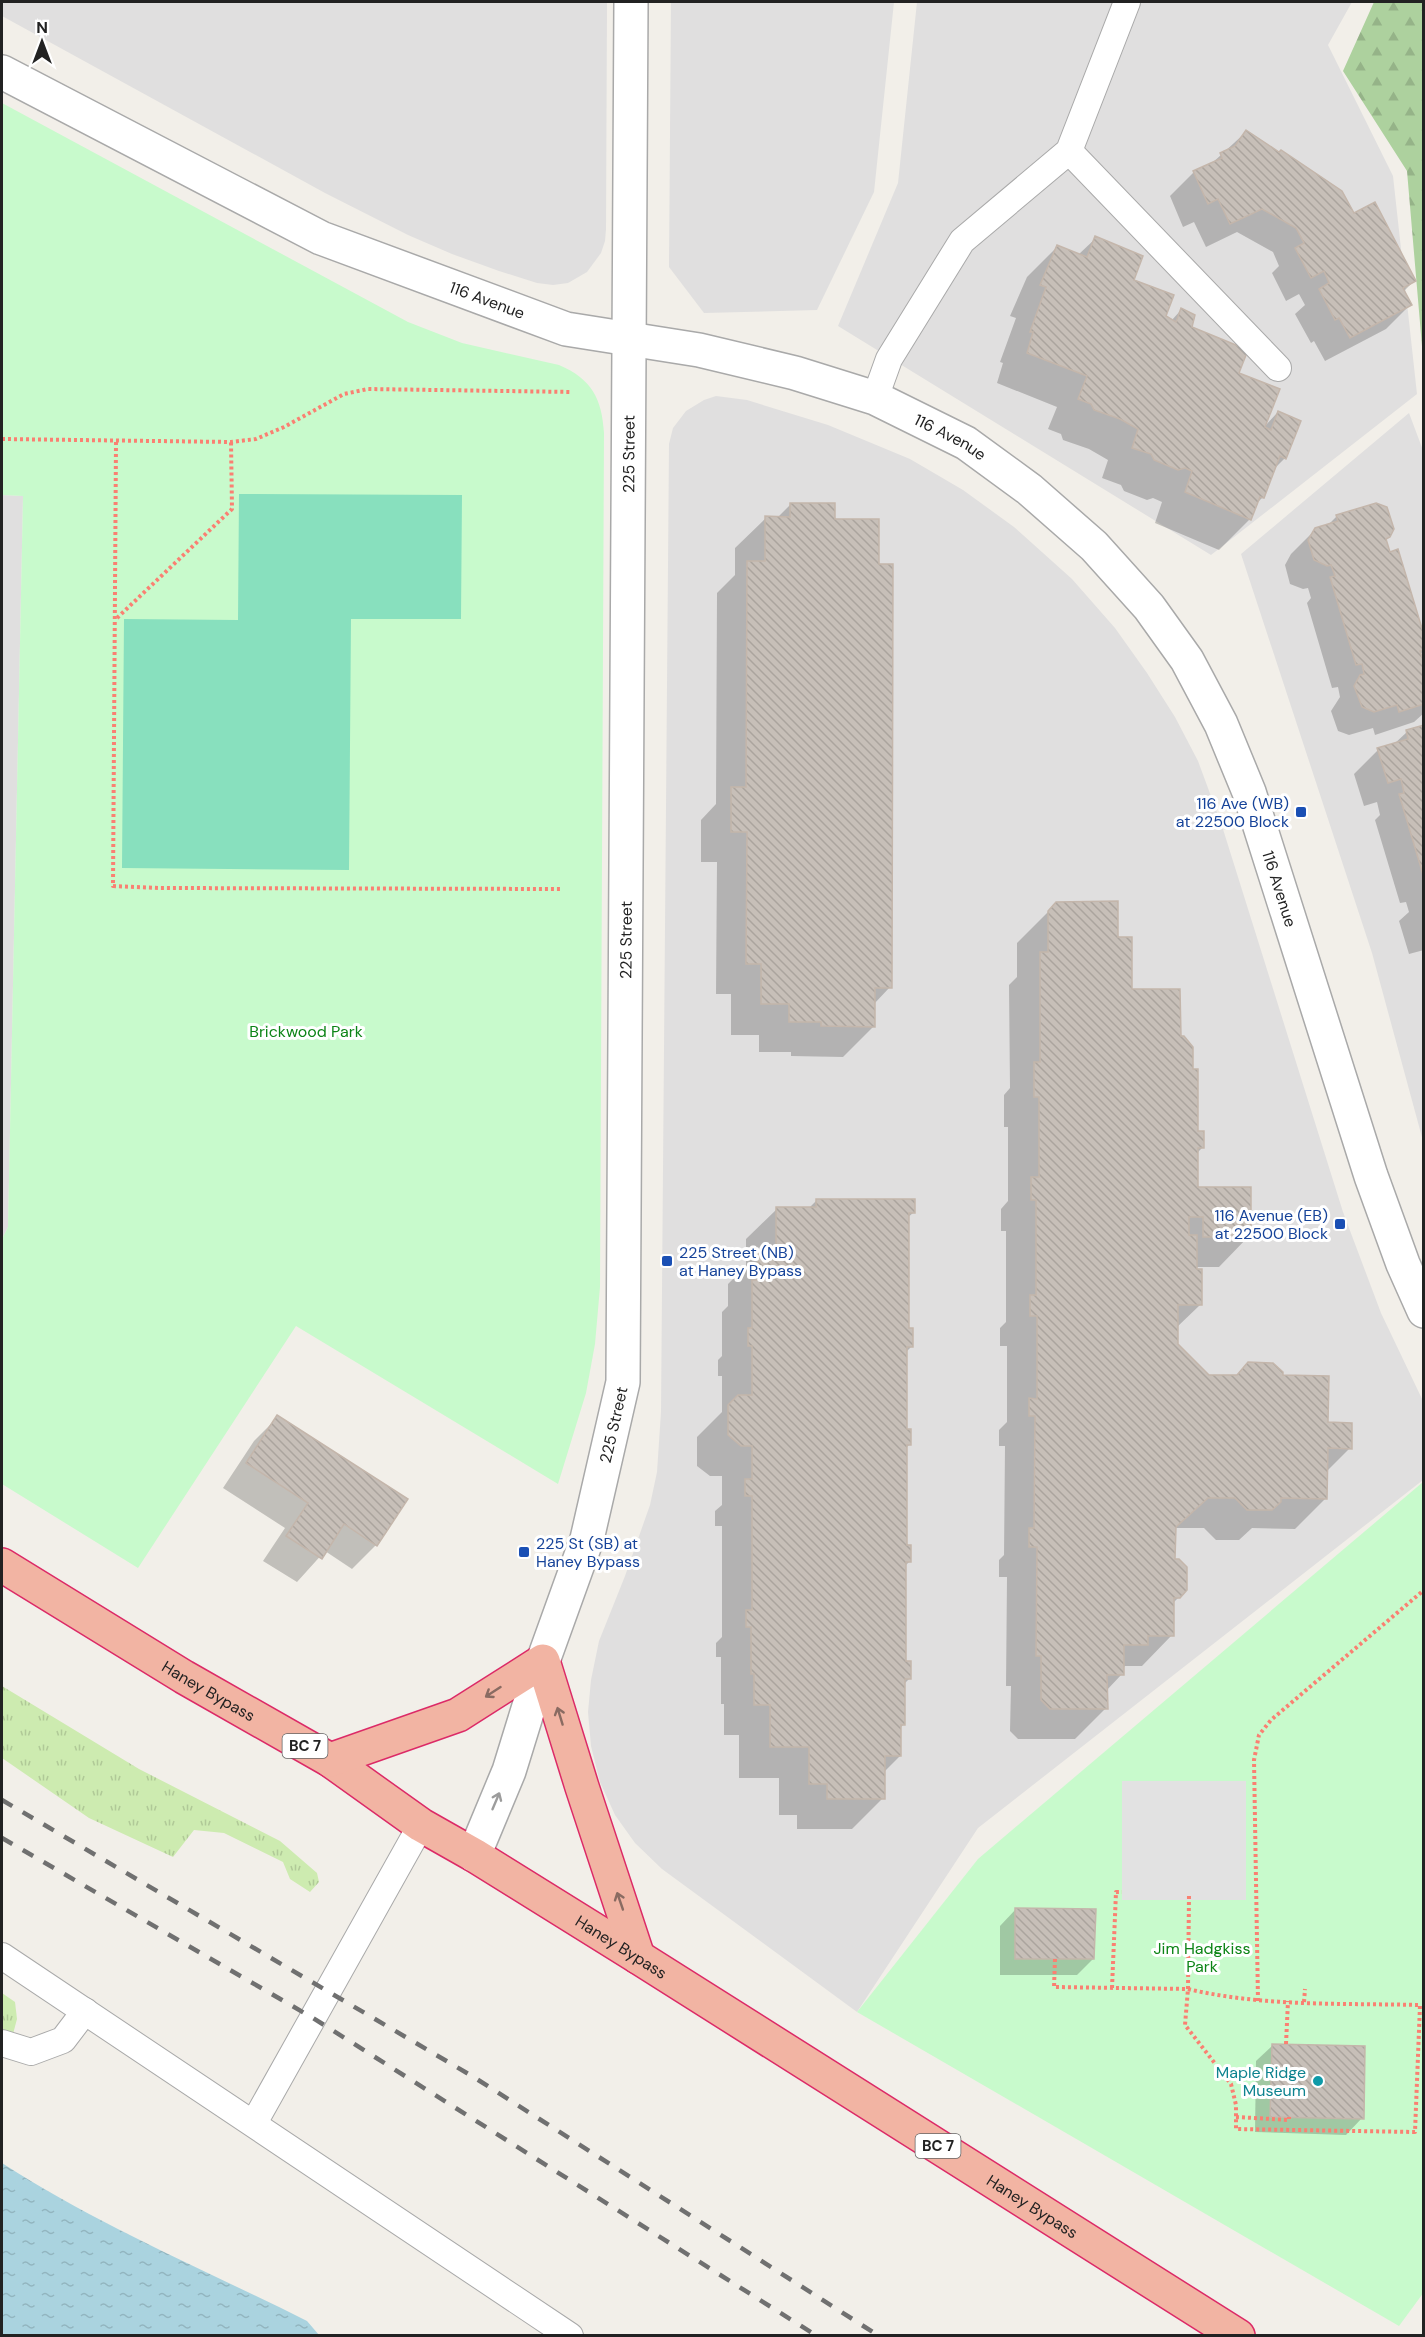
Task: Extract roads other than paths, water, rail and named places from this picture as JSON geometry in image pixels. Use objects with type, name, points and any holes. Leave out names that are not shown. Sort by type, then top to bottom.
[{"type":"highway","name":"Haney Bypass","points":[[2,1565],[184,1677],[330,1760],[421,1825],[474,1855],[638,1957],[1238,2336]]},
{"type":"highway","points":[[330,1760],[458,1715],[543,1661],[638,1957]]},
{"type":"street","name":"225 Street","points":[[474,1855],[509,1771],[543,1661],[587,1539],[624,1382],[631,2]]},
{"type":"street","name":"116 Avenue","points":[[2,72],[321,238],[566,329],[699,350],[795,373],[875,398],[966,443],[1029,489],[1094,546],[1149,607],[1187,660],[1221,724],[1250,792],[1371,1176],[1403,1264],[1424,1311]]},
{"type":"lane","points":[[875,398],[889,359],[962,241],[1069,151],[1127,2]]},
{"type":"lane","points":[[1069,151],[1278,369]]},
{"type":"lane","points":[[254,2123],[421,1825]]},
{"type":"lane","points":[[2,1956],[570,2336]]},
{"type":"lane","points":[[2,2043],[31,2052],[63,2040],[85,2011]]},
{"type":"water","points":[[2,2163],[114,2227],[307,2321],[319,2335],[2,2335]]},
{"type":"railway","points":[[2,1800],[472,2076],[879,2336]]},
{"type":"railway","points":[[2,1838],[313,2018],[817,2336]]},
{"type":"place","name":"116 Ave (WB) at 22500 Block","points":[[1301,812]]},
{"type":"place","name":"116 Avenue (EB) at 22500 Block","points":[[1340,1224]]},
{"type":"place","name":"225 Street (NB) at Haney Bypass","points":[[667,1261]]},
{"type":"place","name":"225 St (SB) at Haney Bypass","points":[[524,1552]]},
{"type":"place","name":"Maple Ridge Museum","points":[[1318,2081]]},
{"type":"park label","name":"Brickwood Park","points":[[306,1031]]},
{"type":"park label","name":"Jim Hadgkiss Park","points":[[1202,1957]]}]
